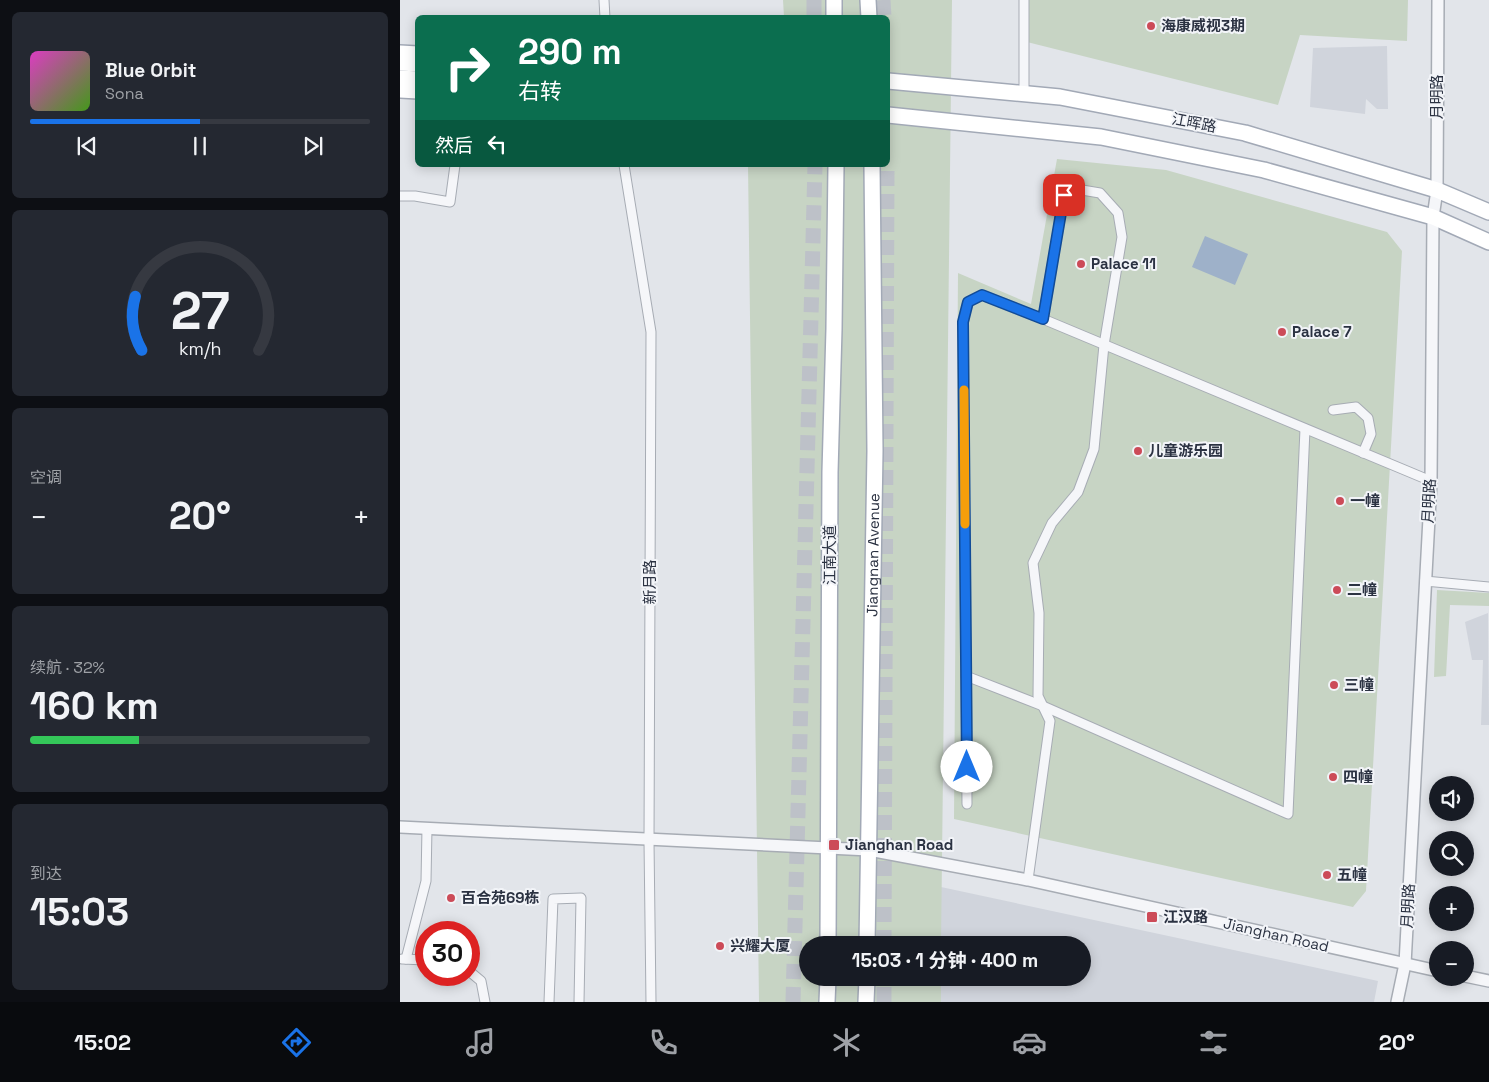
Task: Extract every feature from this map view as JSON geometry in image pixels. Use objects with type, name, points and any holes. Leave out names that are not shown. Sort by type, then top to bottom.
[{"type":"main road","points":[[834,0],[834,15]]},
{"type":"main road","points":[[868,0],[869,15]]},
{"type":"main road","points":[[400,53],[415,54]]},
{"type":"main road","points":[[400,63],[415,64]]},
{"type":"main road","points":[[400,78],[415,79]]},
{"type":"main road","name":"江晖路","points":[[890,81],[1060,97],[1245,133],[1437,190],[1489,212]]},
{"type":"main road","points":[[400,90],[415,91]]},
{"type":"main road","points":[[890,115],[1101,137],[1264,170],[1433,217],[1489,242]]},
{"type":"main road","name":"江南大道","points":[[828,936],[830,472],[836,167]]},
{"type":"main road","name":"Jiangnan Avenue","points":[[867,936],[875,451],[872,167]]},
{"type":"main road","points":[[827,1002],[828,986]]},
{"type":"main road","points":[[866,1002],[867,986]]},
{"type":"street","points":[[604,0],[605,15]]},
{"type":"street","points":[[1024,0],[1024,94]]},
{"type":"street","name":"月明路","points":[[1397,1002],[1405,964],[1431,481],[1433,217],[1437,190],[1438,0]]},
{"type":"street","points":[[400,196],[415,196],[450,202],[455,167]]},
{"type":"street","name":"新月路","points":[[624,167],[651,332],[649,841],[651,1002]]},
{"type":"street","points":[[1028,880],[1050,721],[1038,696],[1039,613],[1034,563],[1052,523],[1078,492],[1094,449],[1104,345],[1122,238],[1118,213],[1100,193],[1082,190],[1064,195],[1043,319]]},
{"type":"street","points":[[967,804],[963,322],[968,302],[982,295],[1431,481]]},
{"type":"street","points":[[1334,410],[1356,407],[1368,418],[1371,434],[1363,453]]},
{"type":"street","points":[[966,676],[1043,706],[1288,814],[1305,429]]},
{"type":"street","points":[[1425,581],[1489,587]]},
{"type":"street","name":"Jianghan Road","points":[[400,827],[649,841],[870,850],[1028,880],[1429,968]]},
{"type":"street","points":[[403,959],[426,881],[427,828]]},
{"type":"street","points":[[549,1002],[553,899],[581,898],[579,1002]]},
{"type":"street","points":[[1474,978],[1489,981]]},
{"type":"street","points":[[480,980],[485,1002]]},
{"type":"shaded area","points":[[1387,46],[1388,109],[1377,109],[1366,99],[1365,114],[1310,107],[1313,48]]},
{"type":"shaded area","points":[[1488,613],[1489,725],[1481,725],[1483,660],[1472,660],[1465,622]]},
{"type":"shaded area","points":[[941,887],[1378,981],[1374,1002],[941,1002],[941,986],[1091,986],[1091,936],[941,936]]},
{"type":"green space","points":[[783,0],[952,0],[941,936],[799,936],[799,986],[941,986],[941,1002],[759,1002],[748,167],[890,167],[890,15],[784,15]]},
{"type":"green space","points":[[1027,0],[1408,0],[1407,41],[1300,35],[1278,105],[1027,42]]},
{"type":"green space","points":[[1057,159],[1166,170],[1387,232],[1402,251],[1366,891],[1353,907],[954,819],[958,273],[1031,304]]},
{"type":"green space","points":[[1437,590],[1489,593],[1489,606],[1450,605],[1446,676],[1434,677]]},
{"type":"water","points":[[1205,236],[1248,254],[1235,285],[1192,267]]},
{"type":"tunnel","points":[[814,0],[814,15]]},
{"type":"tunnel","points":[[883,0],[884,15]]},
{"type":"tunnel","points":[[793,1002],[815,167]]},
{"type":"tunnel","points":[[884,936],[887,167]]},
{"type":"tunnel","points":[[884,986],[884,1002]]},
{"type":"slow traffic","points":[[964,390],[965,524]]},
{"type":"place","name":"海康威视3期","points":[[1151,26]]},
{"type":"place","name":"Palace 11","points":[[1081,264]]},
{"type":"place","name":"Palace 7","points":[[1282,332]]},
{"type":"place","name":"儿童游乐园","points":[[1138,451]]},
{"type":"place","name":"一幢","points":[[1340,501]]},
{"type":"place","name":"二幢","points":[[1337,590]]},
{"type":"place","name":"三幢","points":[[1334,685]]},
{"type":"place","name":"四幢","points":[[1333,777]]},
{"type":"place","name":"Jianghan Road","points":[[834,845]]},
{"type":"place","name":"五幢","points":[[1327,875]]},
{"type":"place","name":"百合苑69栋","points":[[451,898]]},
{"type":"place","name":"江汉路","points":[[1152,917]]},
{"type":"place","name":"兴耀大厦","points":[[720,946]]},
{"type":"route","points":[[967,767],[963,322],[968,302],[982,295],[1043,319],[1064,195]]}]
